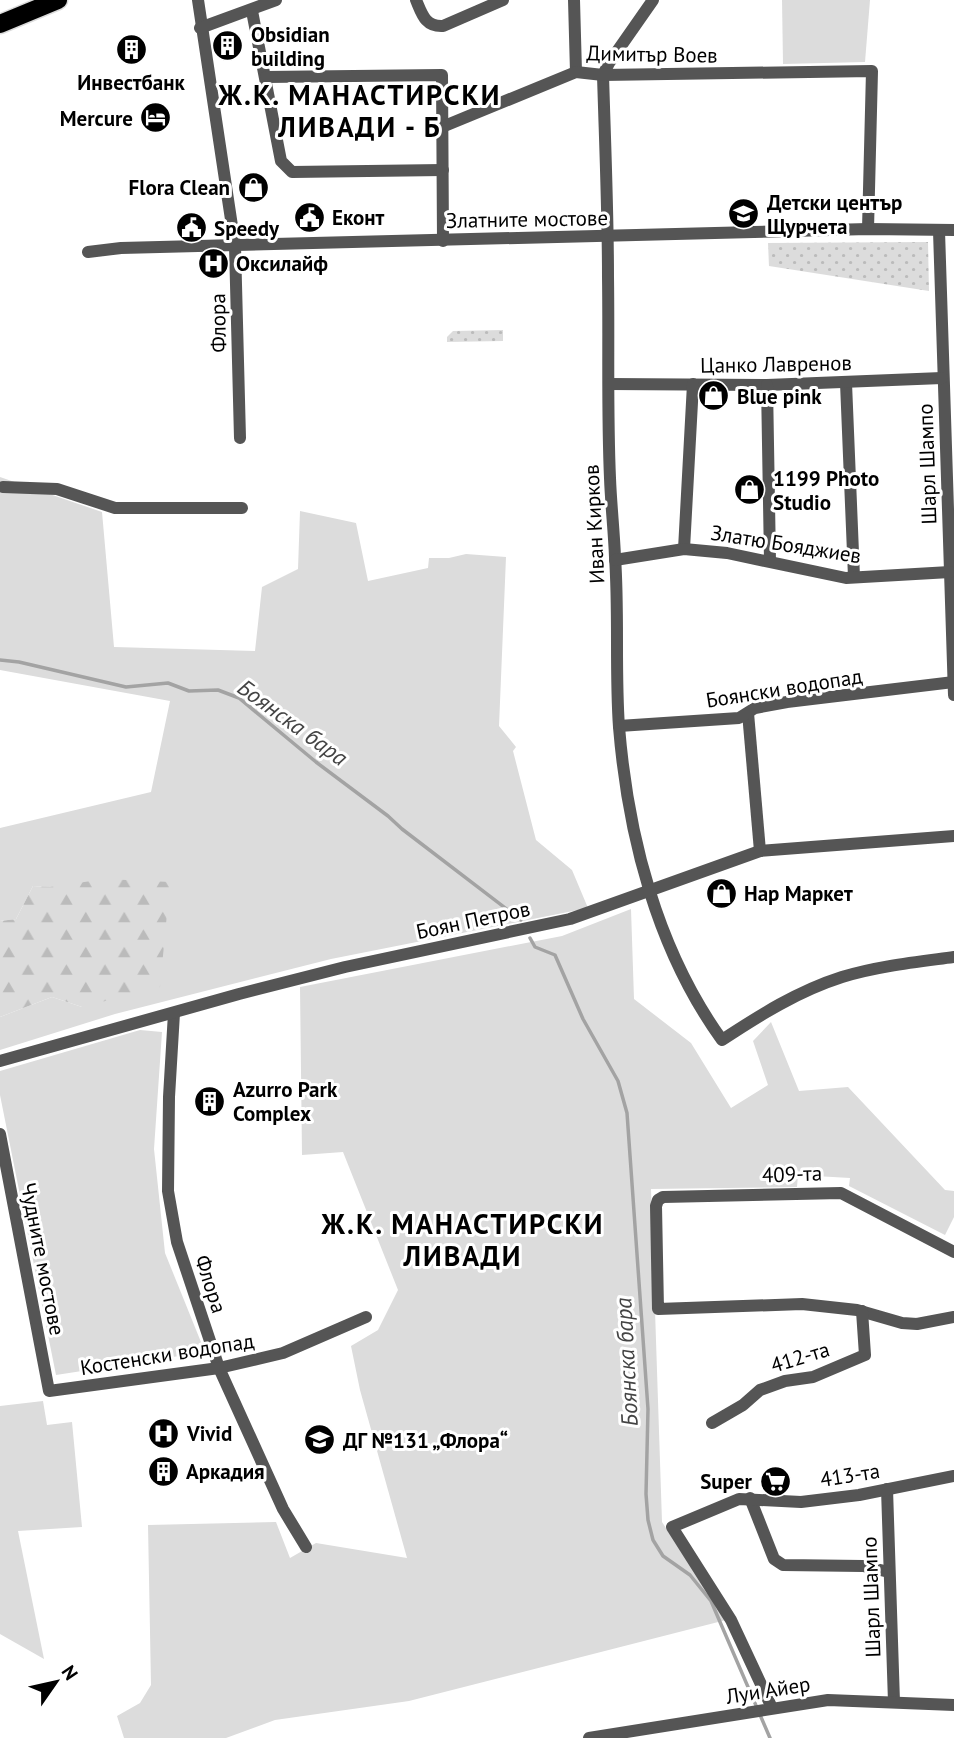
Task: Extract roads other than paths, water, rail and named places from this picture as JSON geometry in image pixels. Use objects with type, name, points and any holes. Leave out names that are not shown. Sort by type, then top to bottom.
[{"type":"main road","points":[[0,24],[58,0]]},
{"type":"street","name":"Флора","points":[[198,0],[235,246],[240,438]]},
{"type":"street","points":[[201,28],[276,0]]},
{"type":"street","points":[[416,0],[425,20],[435,26],[443,26],[503,0]]},
{"type":"street","points":[[574,0],[576,72]]},
{"type":"street","points":[[603,75],[609,62],[653,0]]},
{"type":"street","points":[[252,11],[281,161],[292,172],[443,170]]},
{"type":"street","name":"Димитър Воев","points":[[442,127],[576,72],[603,75],[740,75],[872,71],[868,229]]},
{"type":"street","points":[[266,76],[442,75],[443,241]]},
{"type":"street","name":"Иван Кирков","points":[[603,75],[608,237],[610,479],[619,726],[628,802],[649,891],[661,927],[705,1017],[722,1040],[781,1003],[830,981],[875,969],[954,957]]},
{"type":"street","name":"Златните мостове","points":[[94,251],[868,229],[954,230]]},
{"type":"street","name":"Шарл Шампо","points":[[939,231],[954,695]]},
{"type":"street","name":"Цанко Лавренов","points":[[609,384],[767,385],[942,377]]},
{"type":"street","points":[[846,383],[854,577]]},
{"type":"street","points":[[684,549],[693,384]]},
{"type":"street","points":[[767,385],[770,561]]},
{"type":"street","points":[[3,487],[57,489],[114,508],[242,508]]},
{"type":"street","name":"Златю Бояджиев","points":[[615,559],[684,549],[727,553],[846,578],[950,572]]},
{"type":"street","name":"Боянски водопад","points":[[619,726],[739,718],[755,708],[787,702],[954,682]]},
{"type":"street","points":[[748,713],[760,851]]},
{"type":"street","name":"Боян Петров","points":[[0,1061],[372,961],[570,919],[760,851],[954,836]]},
{"type":"street","name":"Флора","points":[[174,1013],[169,1097],[168,1192],[177,1242],[219,1368],[283,1509],[306,1546]]},
{"type":"street","name":"Чудните мостове","points":[[0,1134],[49,1391]]},
{"type":"street","name":"409-та","points":[[862,1311],[802,1304],[658,1309],[658,1200],[663,1197],[841,1193],[954,1252]]},
{"type":"street","points":[[862,1311],[902,1323],[925,1323],[954,1317]]},
{"type":"street","name":"412-та","points":[[712,1423],[743,1405],[760,1390],[785,1381],[813,1377],[865,1355],[862,1311]]},
{"type":"street","name":"Костенски водопад","points":[[49,1391],[219,1368],[283,1353],[366,1317]]},
{"type":"street","name":"413-та","points":[[762,1710],[731,1620],[673,1527],[738,1499],[801,1502],[954,1476]]},
{"type":"street","name":"Шарл Шампо","points":[[887,1489],[894,1702]]},
{"type":"street","points":[[750,1498],[774,1559],[783,1565],[863,1566],[889,1572]]},
{"type":"street","name":"Луи Айер","points":[[589,1738],[828,1700],[954,1705]]},
{"type":"waterway","name":"Боянска бара","points":[[0,660],[126,687],[168,683],[189,691],[218,690],[239,698],[316,762],[521,920]]},
{"type":"waterway","name":"Боянска бара","points":[[530,938],[535,947],[555,955],[583,1019],[618,1081],[627,1113],[648,1409],[646,1494],[653,1540],[663,1556],[690,1575],[711,1601],[770,1738]]},
{"type":"place","name":"Obsidian building","points":[[228,46]]},
{"type":"place","name":"Инвестбанк","points":[[131,50]]},
{"type":"place","name":"Mercure","points":[[156,118]]},
{"type":"place","name":"Flora Clean","points":[[253,187]]},
{"type":"place","name":"Детски център Щурчета","points":[[744,214]]},
{"type":"place","name":"Еконт","points":[[309,217]]},
{"type":"place","name":"Speedy","points":[[191,228]]},
{"type":"place","name":"Оксилайф","points":[[213,263]]},
{"type":"place","name":"Blue pink","points":[[714,396]]},
{"type":"place","name":"1199 Photo Studio","points":[[750,490]]},
{"type":"place","name":"Нар Маркет","points":[[721,893]]},
{"type":"place","name":"Azurro Park Complex","points":[[210,1101]]},
{"type":"place","name":"Vivid","points":[[164,1433]]},
{"type":"place","name":"ДГ №131 „Флора“","points":[[320,1440]]},
{"type":"place","name":"Аркадия","points":[[163,1471]]},
{"type":"place","name":"Super","points":[[775,1481]]},
{"type":"district","name":"Ж.К. МАНАСТИРСКИ ЛИВАДИ - Б","points":[[360,110]]},
{"type":"district","name":"Ж.К. МАНАСТИРСКИ ЛИВАДИ","points":[[463,1239]]}]
